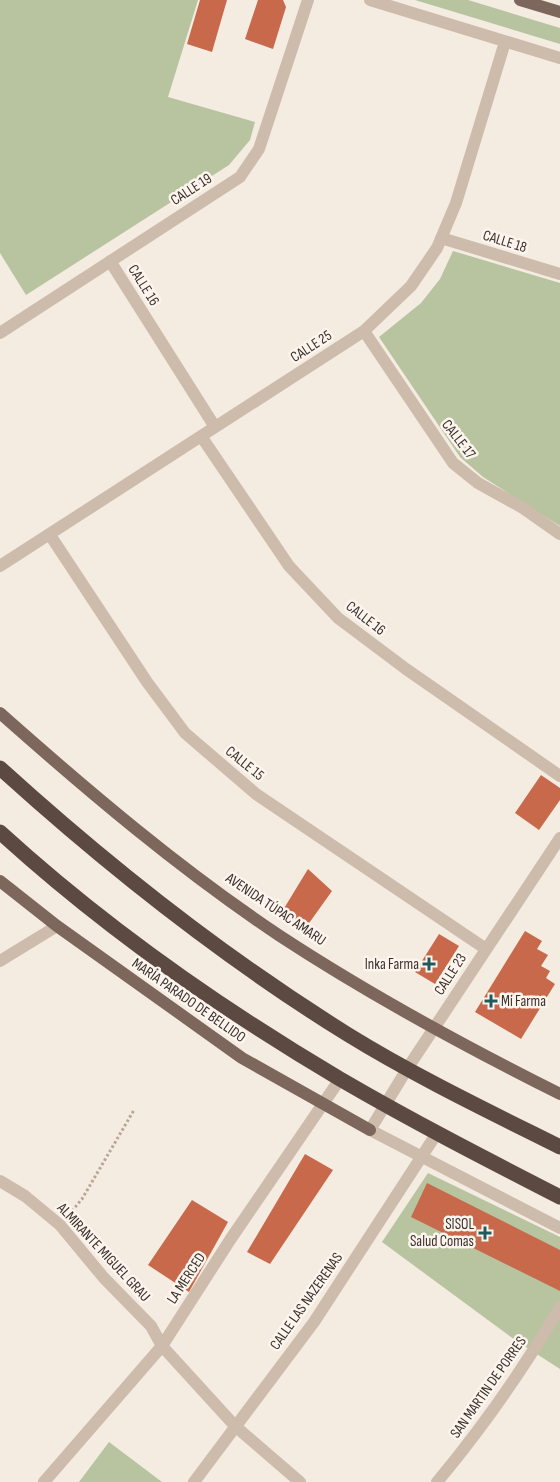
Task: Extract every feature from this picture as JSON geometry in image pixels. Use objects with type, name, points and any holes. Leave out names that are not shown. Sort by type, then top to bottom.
[{"type":"highway","points":[[0,768],[62,825],[153,899],[252,971],[346,1034],[407,1069],[560,1147]]},
{"type":"highway","points":[[0,832],[124,934],[222,1004],[340,1079],[385,1105],[560,1197]]},
{"type":"main road","points":[[520,0],[560,12]]},
{"type":"main road","name":"AVENIDA TÚPAC AMARU","points":[[0,713],[83,786],[188,870],[280,936],[433,1028],[560,1094]]},
{"type":"main road","name":"MARÍA PARADO DE BELLIDO","points":[[0,881],[57,926],[242,1058],[370,1130]]},
{"type":"street","name":"CALLE 19","points":[[0,333],[240,177],[259,149],[308,0]]},
{"type":"street","points":[[370,0],[560,58]]},
{"type":"street","name":"CALLE 25","points":[[0,566],[364,331],[411,286],[437,248],[456,203],[505,42]]},
{"type":"street","name":"CALLE 18","points":[[441,238],[560,274]]},
{"type":"street","name":"CALLE 16","points":[[110,261],[215,427]]},
{"type":"street","name":"CALLE 17","points":[[364,331],[453,463],[478,483],[522,508],[560,534]]},
{"type":"street","name":"CALLE 16","points":[[201,436],[289,566],[338,618],[406,669],[560,776]]},
{"type":"street","name":"CALLE 15","points":[[50,535],[146,682],[185,733],[256,794],[486,949]]},
{"type":"street","name":"CALLE 23","points":[[370,1130],[433,1028],[560,838]]},
{"type":"street","points":[[0,962],[57,926]]},
{"type":"street","name":"LA MERCED","points":[[44,1482],[162,1346],[340,1079]]},
{"type":"street","points":[[370,1130],[560,1228]]},
{"type":"street","name":"CALLE LAS NAZERENAS","points":[[194,1482],[314,1322],[437,1133]]},
{"type":"street","name":"ALMIRANTE MIGUEL GRAU","points":[[0,1181],[25,1196],[60,1225],[104,1278],[151,1326],[162,1346],[235,1426],[300,1482]]},
{"type":"street","name":"SAN MARTIN DE PORRES","points":[[437,1482],[477,1433],[538,1344],[560,1307]]},
{"type":"path","points":[[60,1225],[82,1199],[134,1110]]},
{"type":"green space","points":[[0,0],[198,0],[168,97],[255,122],[250,140],[229,165],[26,295],[0,253]]},
{"type":"green space","points":[[415,0],[468,0],[560,28],[560,44]]},
{"type":"green space","points":[[453,251],[560,283],[560,526],[483,477],[460,457],[379,337],[421,303],[440,279]]},
{"type":"green space","points":[[428,1173],[560,1237],[560,1369],[515,1340],[382,1242]]},
{"type":"green space","points":[[109,1442],[162,1482],[79,1482]]},
{"type":"building","points":[[200,0],[227,0],[212,52],[187,44]]},
{"type":"building","points":[[258,0],[283,0],[286,7],[273,49],[245,39]]},
{"type":"building","points":[[541,775],[560,788],[560,800],[539,830],[515,813]]},
{"type":"building","points":[[308,869],[332,891],[302,933],[283,910]]},
{"type":"building","points":[[525,931],[542,941],[537,949],[548,955],[541,966],[550,971],[546,978],[555,984],[521,1039],[475,1012]]},
{"type":"building","points":[[439,934],[459,946],[435,984],[415,972]]},
{"type":"building","points":[[305,1154],[333,1170],[270,1264],[247,1252]]},
{"type":"building","name":"SISOL Salud Comas","points":[[427,1183],[560,1250],[560,1291],[411,1217]]},
{"type":"building","points":[[192,1200],[228,1222],[189,1292],[148,1265]]},
{"type":"place","name":"Inka Farma","points":[[429,964]]},
{"type":"place","name":"Mi Farma","points":[[491,1001]]},
{"type":"place","name":"SISOL Salud Comas","points":[[485,1233]]}]
